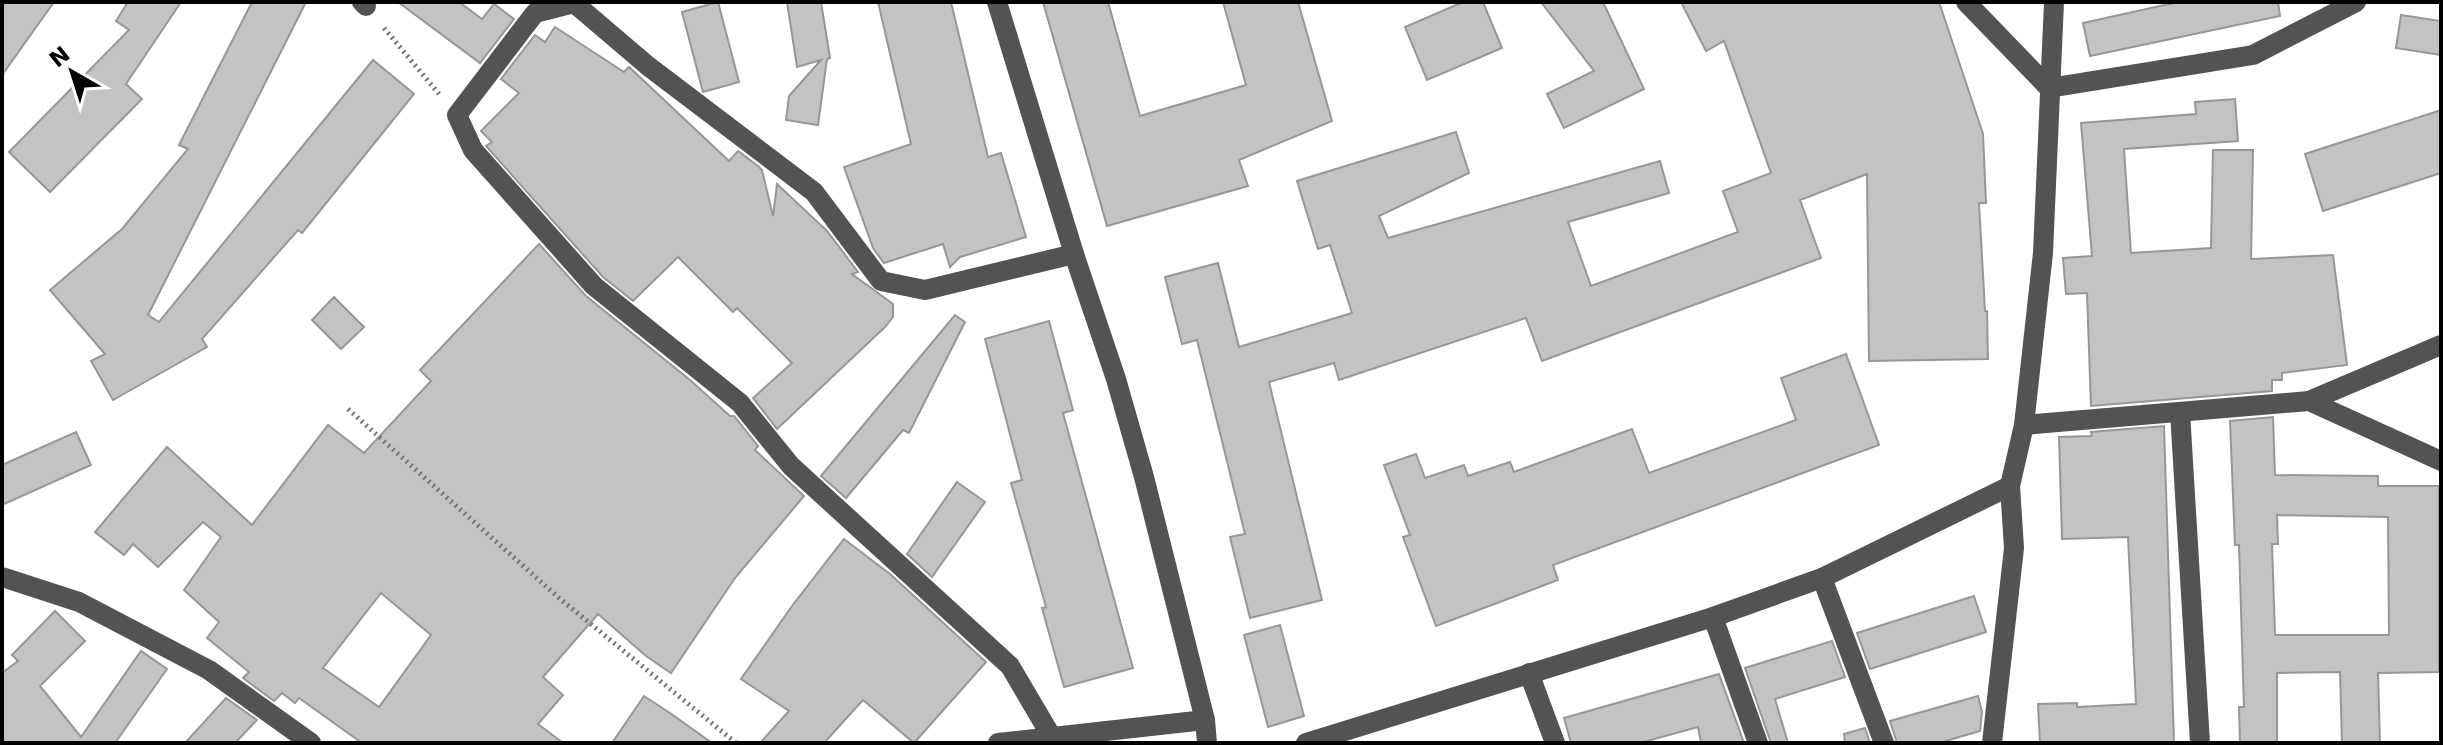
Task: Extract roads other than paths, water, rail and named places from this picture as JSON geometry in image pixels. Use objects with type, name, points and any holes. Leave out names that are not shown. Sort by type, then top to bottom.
[{"type":"street","points":[[997,2],[1144,477],[1205,720],[1207,743]]},
{"type":"street","points":[[1966,2],[2049,88]]},
{"type":"street","points":[[1992,743],[2014,548],[2010,486],[2024,425],[2043,253],[2054,2]]},
{"type":"street","points":[[2049,88],[2253,55],[2356,2]]},
{"type":"street","points":[[1053,739],[1010,666],[791,466],[740,403],[594,286],[473,150],[457,115],[535,13],[574,3],[648,66],[814,192],[881,281],[925,290],[1074,254]]},
{"type":"street","points":[[2024,425],[2309,401],[2441,345]]},
{"type":"street","points":[[2309,401],[2441,461]]},
{"type":"street","points":[[2180,412],[2200,743]]},
{"type":"street","points":[[1306,743],[1713,617],[1822,578],[2010,486]]},
{"type":"street","points":[[2,577],[79,602],[209,670],[311,743]]},
{"type":"street","points":[[1822,578],[1884,743]]},
{"type":"street","points":[[1713,617],[1758,743]]},
{"type":"street","points":[[1529,673],[1555,743]]},
{"type":"street","points":[[998,743],[1205,720]]}]
